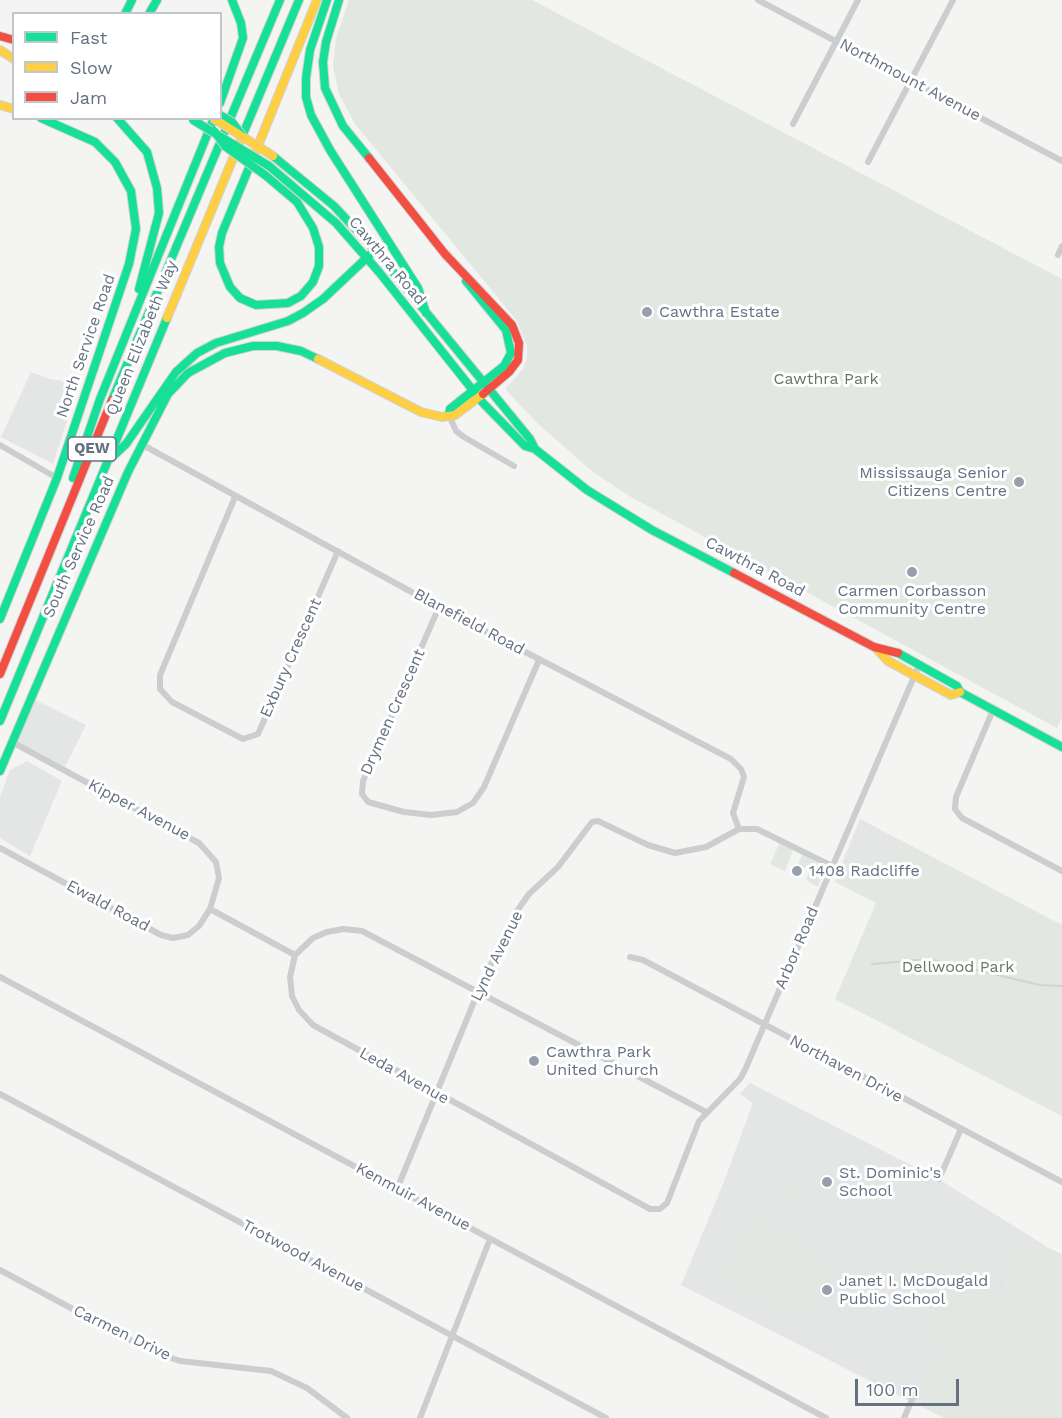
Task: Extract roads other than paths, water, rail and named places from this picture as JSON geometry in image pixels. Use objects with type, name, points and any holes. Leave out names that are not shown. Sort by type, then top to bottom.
[{"type":"main road","points":[[222,97],[243,38],[238,10],[232,0]]},
{"type":"main road","name":"Queen Elizabeth Way","points":[[0,674],[280,0]]},
{"type":"main road","name":"Queen Elizabeth Way","points":[[0,721],[299,0]]},
{"type":"main road","points":[[194,120],[214,131],[226,147],[267,171],[297,202],[314,228],[319,247],[318,266],[313,282],[288,303],[269,306],[256,305],[240,298],[230,287],[219,263],[219,246],[222,233],[317,0]]},
{"type":"main road","points":[[327,0],[310,50],[306,78],[306,97],[311,115],[330,150],[418,288],[426,313]]},
{"type":"main road","points":[[339,0],[326,42],[323,62],[325,88],[334,111],[369,159],[461,273],[505,317],[518,337],[518,360],[510,372],[450,409],[449,416]]},
{"type":"main road","points":[[222,116],[232,122],[242,135]]},
{"type":"main road","name":"North Service Road","points":[[0,619],[57,478],[129,264],[137,221],[131,191],[115,162],[95,142],[46,120]]},
{"type":"main road","points":[[119,120],[147,152],[153,168],[159,213],[126,334]]},
{"type":"main road","points":[[52,548],[100,399],[212,120]]},
{"type":"main road","name":"Cawthra Road","points":[[216,120],[273,156],[328,200],[375,250],[530,439],[535,449]]},
{"type":"main road","name":"Cawthra Road","points":[[267,171],[312,200],[367,258],[477,394],[525,446],[535,449],[586,490],[652,530],[874,647],[894,651],[957,686],[960,692],[1062,747]]},
{"type":"main road","points":[[109,460],[126,444],[176,372],[197,353],[216,343],[288,321],[303,314],[375,250]]},
{"type":"main road","name":"South Service Road","points":[[0,771],[89,558],[141,444],[168,394],[188,374],[225,352],[253,346],[277,345],[301,351],[427,415],[449,416]]},
{"type":"main road","name":"Cawthra Road","points":[[874,647],[888,662],[951,696],[960,692]]},
{"type":"street","name":"Northmount Avenue","points":[[758,0],[1062,161]]},
{"type":"street","points":[[793,124],[858,0]]},
{"type":"street","points":[[868,162],[953,0]]},
{"type":"street","points":[[1058,255],[1062,246]]},
{"type":"street","points":[[449,416],[456,431],[514,466]]},
{"type":"street","name":"Blanefield Road","points":[[141,444],[439,607],[737,763],[744,777],[733,813],[739,829]]},
{"type":"street","points":[[0,445],[57,478]]},
{"type":"street","name":"Exbury Crescent","points":[[236,497],[160,675],[160,689],[172,702],[243,740],[258,734],[338,551]]},
{"type":"street","name":"Drymen Crescent","points":[[439,607],[363,781],[362,794],[368,802],[404,812],[431,815],[457,812],[473,803],[484,787],[539,660]]},
{"type":"street","name":"Arbor Road","points":[[650,1209],[660,1209],[667,1203],[699,1120],[740,1079],[919,665]]},
{"type":"street","points":[[993,710],[956,797],[956,809],[962,818],[1062,871]]},
{"type":"street","name":"Kipper Avenue","points":[[12,742],[205,847],[216,862],[219,878],[210,909]]},
{"type":"street","name":"Lynd Avenue","points":[[397,1189],[478,992],[514,915],[529,894],[558,867],[592,822],[598,821],[648,845],[675,853],[706,847],[739,829]]},
{"type":"street","points":[[739,829],[765,831],[832,866]]},
{"type":"street","name":"Ewald Road","points":[[0,848],[168,937],[178,938],[194,932],[210,909]]},
{"type":"street","points":[[210,909],[295,955],[320,934],[353,929],[372,936],[706,1112]]},
{"type":"street","name":"Leda Avenue","points":[[295,955],[290,977],[291,990],[305,1018],[322,1031],[650,1209]]},
{"type":"street","name":"Northaven Drive","points":[[630,957],[643,960],[1062,1182]]},
{"type":"street","name":"Kenmuir Avenue","points":[[0,977],[826,1418]]},
{"type":"street","name":"Trotwood Avenue","points":[[0,1094],[606,1418]]},
{"type":"street","points":[[939,1179],[961,1129]]},
{"type":"street","points":[[420,1418],[490,1239]]},
{"type":"street","name":"Carmen Drive","points":[[0,1270],[151,1351],[180,1361],[271,1371],[307,1388],[347,1418]]},
{"type":"street","points":[[904,1418],[914,1395]]},
{"type":"waterway","points":[[872,964],[929,959],[1040,985],[1062,986]]},
{"type":"place","name":"Cawthra Estate","points":[[647,312]]},
{"type":"place","name":"Mississauga Senior Citizens Centre","points":[[1019,482]]},
{"type":"place","name":"Carmen Corbasson Community Centre","points":[[912,572]]},
{"type":"place","name":"1408 Radcliffe","points":[[797,871]]},
{"type":"place","name":"Cawthra Park United Church","points":[[534,1061]]},
{"type":"place","name":"St. Dominic's School","points":[[827,1182]]},
{"type":"place","name":"Janet I. McDougald Public School","points":[[827,1290]]},
{"type":"park label","name":"Cawthra Park","points":[[826,379]]},
{"type":"park label","name":"Dellwood Park","points":[[958,967]]}]
